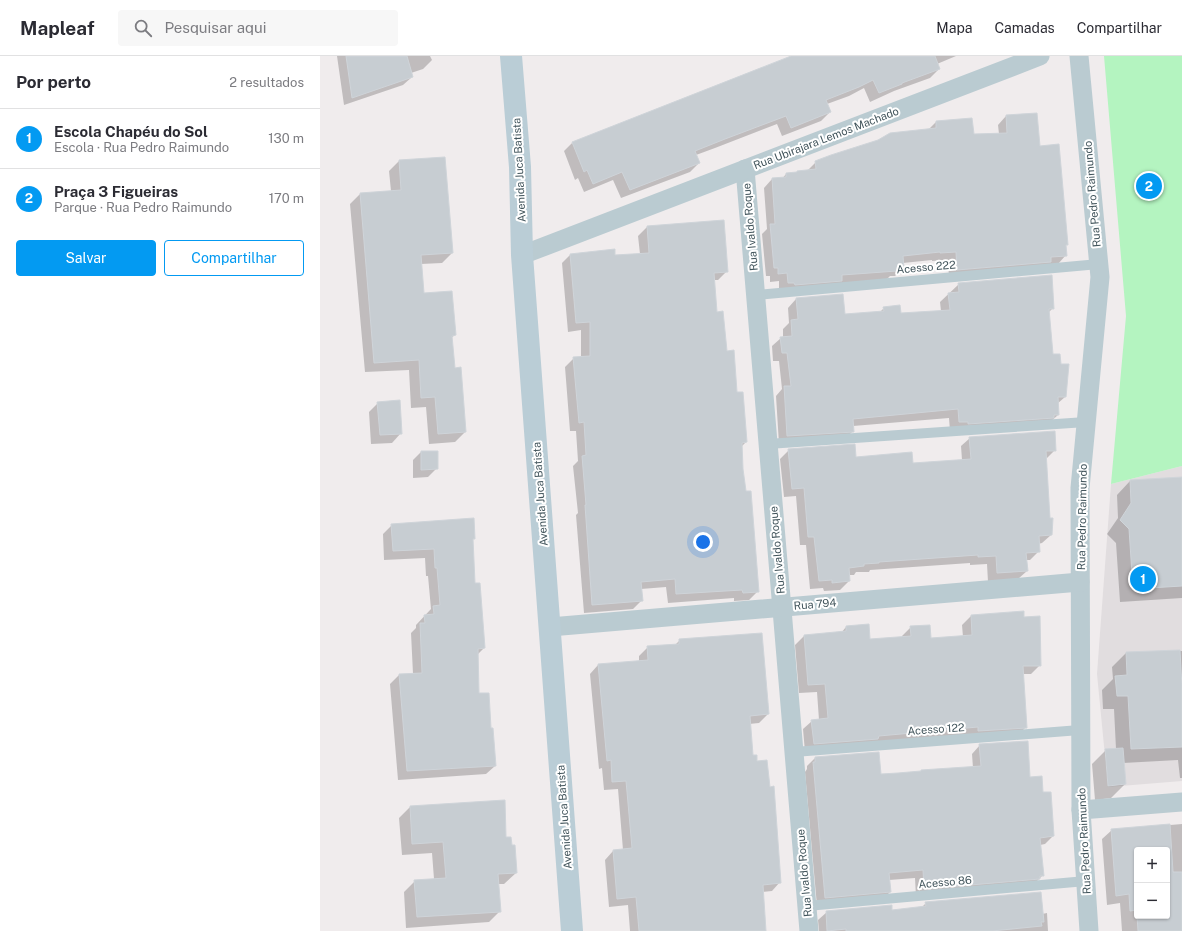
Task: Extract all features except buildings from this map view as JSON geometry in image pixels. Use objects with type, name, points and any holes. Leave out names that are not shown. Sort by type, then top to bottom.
[{"type":"main road","name":"Avenida Juca Batista","points":[[511,56],[520,168],[522,254],[572,931]]},
{"type":"street","name":"Rua Ubirajara Lemos Machado","points":[[522,254],[1040,56]]},
{"type":"street","name":"Rua Pedro Raimundo","points":[[1079,56],[1100,277],[1080,488],[1081,810],[1089,931]]},
{"type":"street","name":"Rua Ivaldo Roque","points":[[745,169],[809,931]]},
{"type":"street","name":"Rua 794","points":[[550,627],[1080,582]]},
{"type":"street","points":[[1081,810],[1182,802]]},
{"type":"lane","name":"Acesso 222","points":[[756,295],[1099,264]]},
{"type":"lane","points":[[768,444],[1086,422]]},
{"type":"lane","name":"Acesso 122","points":[[794,752],[1080,730]]},
{"type":"lane","name":"Acesso 86","points":[[807,906],[1086,881]]},
{"type":"shaded area","points":[[1182,466],[1182,781],[1108,787],[1097,674],[1111,484]]},
{"type":"green space","points":[[1104,56],[1182,56],[1182,466],[1111,484],[1126,316]]},
{"type":"place","name":"Praça 3 Figueiras","points":[[1149,186]]},
{"type":"place","name":"Escola Chapéu do Sol","points":[[1143,579]]}]
